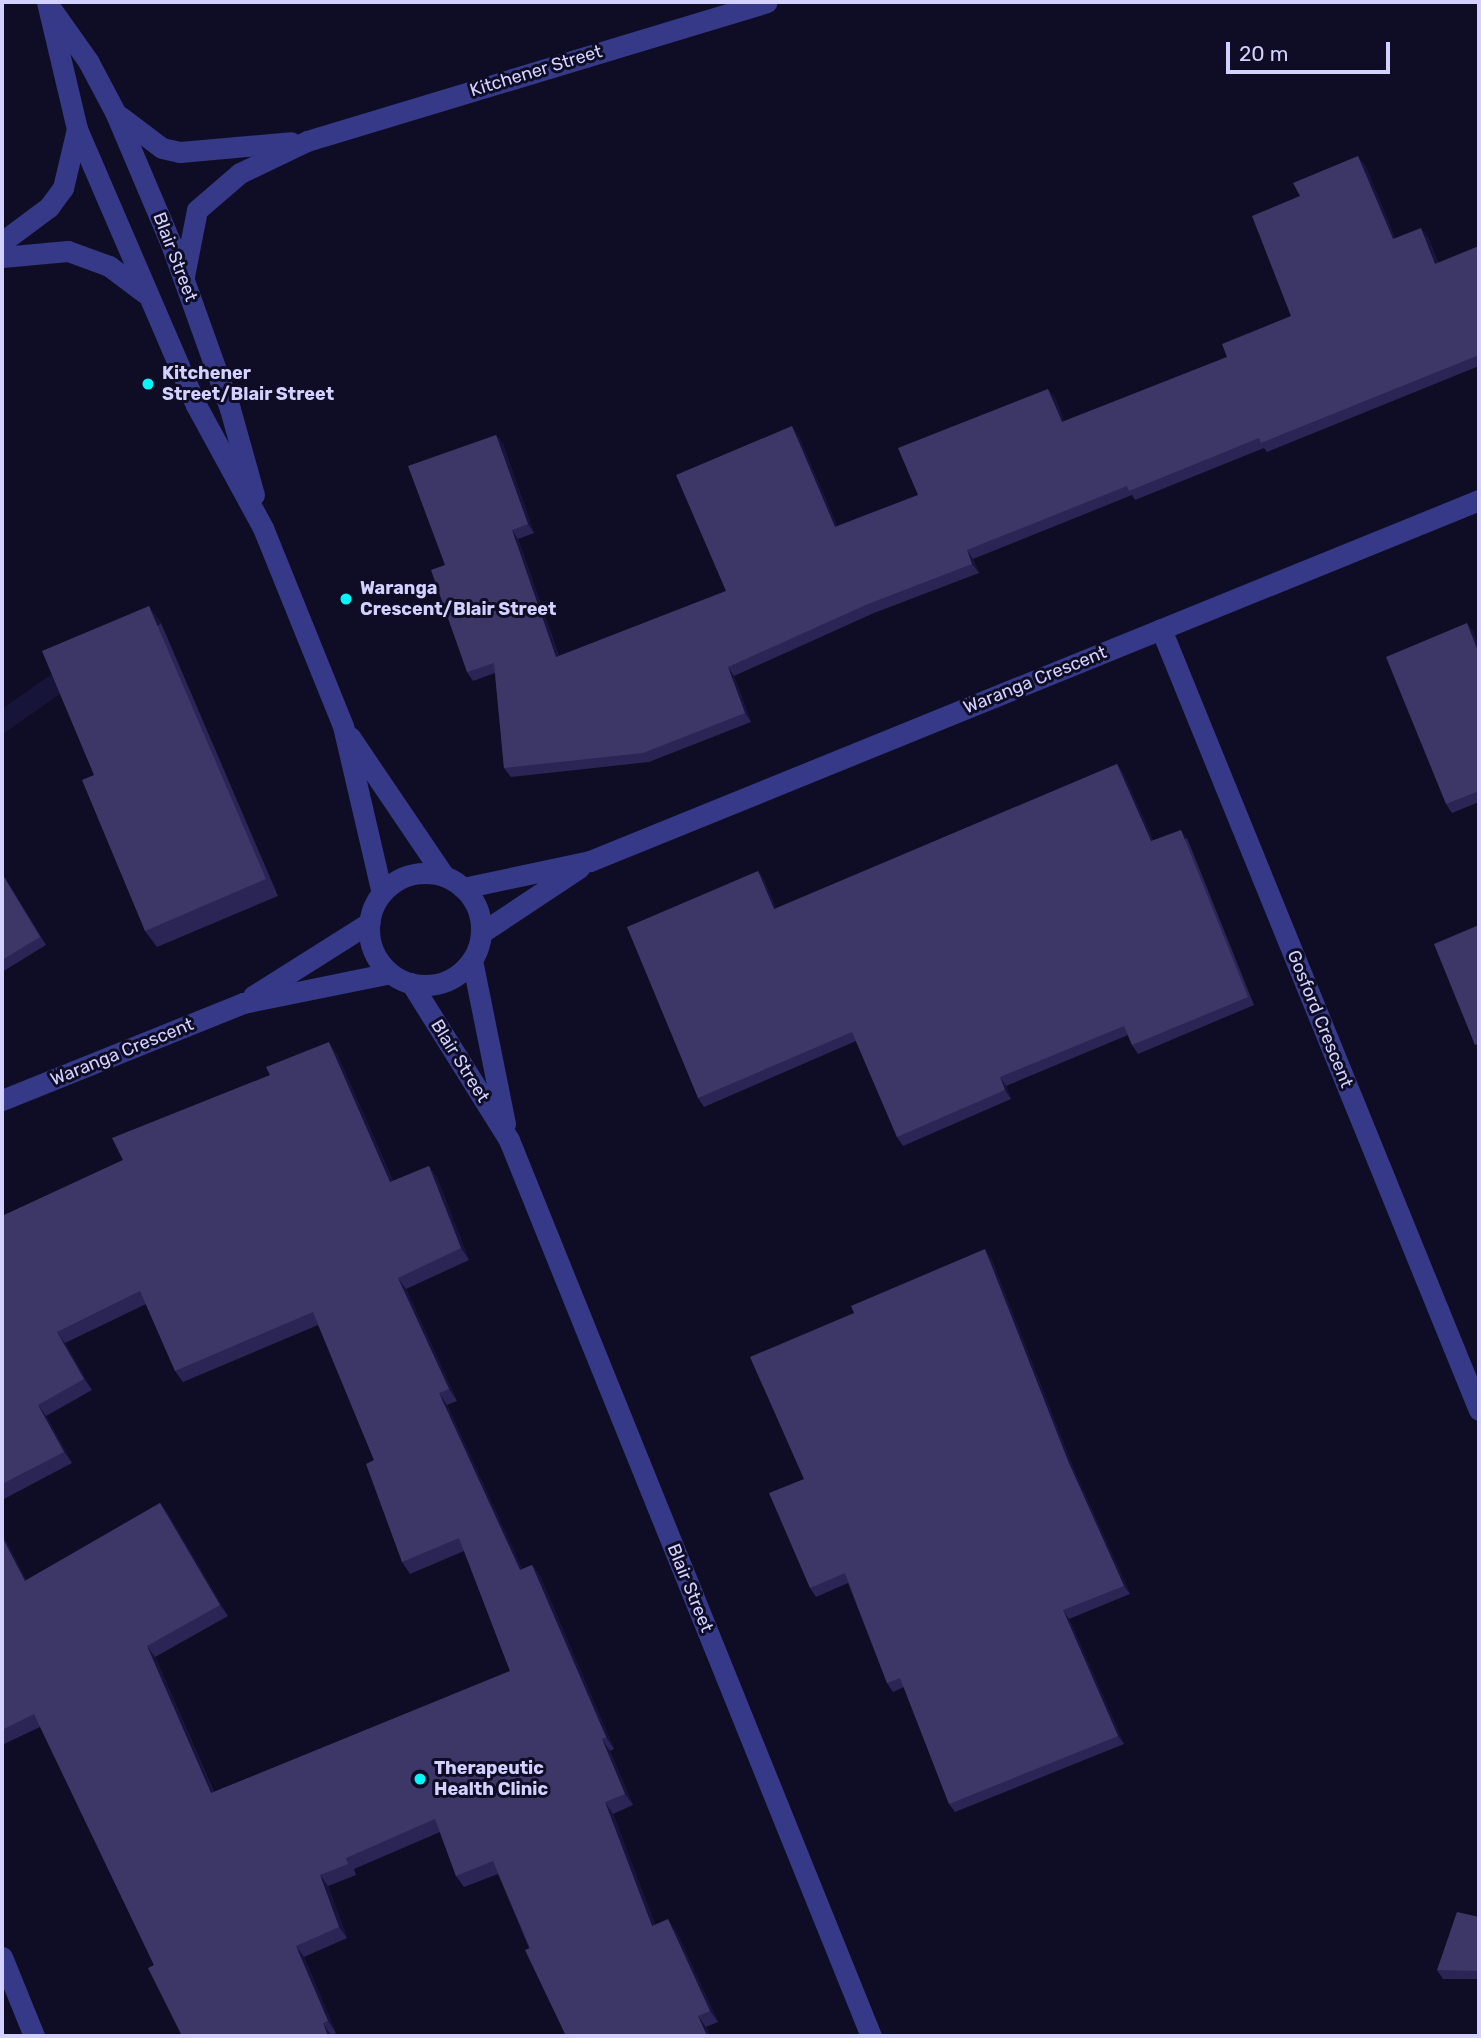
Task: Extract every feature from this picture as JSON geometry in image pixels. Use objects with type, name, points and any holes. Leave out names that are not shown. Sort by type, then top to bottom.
[{"type":"street","name":"Blair Street","points":[[47,2],[88,61],[116,112],[184,276],[230,409],[263,528],[342,726],[382,893]]},
{"type":"street","name":"Blair Street","points":[[47,2],[77,129],[196,405],[263,528]]},
{"type":"street","name":"Kitchener Street","points":[[307,141],[766,2]]},
{"type":"street","points":[[116,112],[152,142],[180,152],[307,141]]},
{"type":"street","points":[[2,242],[49,207],[64,188],[77,129]]},
{"type":"street","points":[[184,276],[197,210],[240,173],[307,141]]},
{"type":"street","points":[[2,257],[48,250],[93,257],[147,294]]},
{"type":"street","name":"Waranga Crescent","points":[[463,888],[590,861],[1479,500]]},
{"type":"street","name":"Gosford Crescent","points":[[1161,629],[1479,1410]]},
{"type":"street","name":"Blair Street","points":[[342,726],[444,876]]},
{"type":"street","name":"Waranga Crescent","points":[[481,933],[590,861]]},
{"type":"street","points":[[411,875],[444,876],[463,888],[480,916],[481,933],[472,960],[445,981],[411,983],[390,972],[370,941],[370,922],[382,893],[411,875]]},
{"type":"street","name":"Waranga Crescent","points":[[243,1003],[370,922]]},
{"type":"street","name":"Blair Street","points":[[472,960],[509,1140]]},
{"type":"street","name":"Waranga Crescent","points":[[2,1100],[243,1003],[390,972]]},
{"type":"street","name":"Blair Street","points":[[411,983],[509,1140],[871,2036]]},
{"type":"street","points":[[2,1957],[34,2036]]},
{"type":"building","points":[[1358,156],[1393,239],[1421,228],[1435,264],[1479,246],[1479,355],[1261,443],[1259,438],[1129,491],[1127,486],[967,550],[972,564],[868,604],[728,667],[745,713],[643,753],[504,768],[494,663],[467,672],[431,570],[445,565],[408,466],[496,435],[528,524],[512,530],[556,657],[726,591],[676,475],[792,426],[835,527],[918,495],[898,448],[1048,389],[1062,422],[1227,357],[1222,344],[1291,316],[1252,216],[1300,196],[1293,183]]},
{"type":"building","points":[[149,606],[266,879],[145,931],[82,780],[94,775],[42,651]]},
{"type":"building","points":[[1467,623],[1479,654],[1479,791],[1446,804],[1386,657]]},
{"type":"building","points":[[1117,764],[1151,841],[1181,830],[1248,997],[1132,1045],[1124,1026],[1000,1077],[1005,1090],[897,1137],[852,1032],[698,1098],[627,927],[758,871],[774,909]]},
{"type":"building","points":[[2,874],[40,937],[2,960]]},
{"type":"building","points":[[1479,925],[1479,1044],[1475,1045],[1434,944]]},
{"type":"building","points":[[329,1042],[390,1182],[429,1166],[461,1248],[398,1278],[449,1389],[439,1393],[520,1570],[532,1565],[606,1737],[602,1739],[625,1794],[605,1802],[652,1926],[668,1919],[710,2011],[698,2016],[707,2036],[566,2036],[525,1950],[530,1948],[493,1861],[456,1876],[435,1819],[346,1858],[348,1864],[320,1875],[339,1927],[296,1946],[328,2021],[323,2023],[328,2036],[182,2036],[148,1968],[154,1965],[34,1714],[2,1730],[2,1537],[25,1581],[160,1503],[220,1605],[147,1646],[211,1793],[510,1671],[459,1538],[402,1562],[366,1464],[374,1460],[313,1312],[175,1371],[140,1291],[57,1332],[84,1379],[38,1405],[64,1452],[2,1484],[2,1216],[123,1160],[112,1138],[270,1075],[266,1067]]},
{"type":"building","points":[[985,1249],[1068,1461],[1124,1586],[1063,1610],[1118,1736],[949,1804],[900,1678],[887,1683],[845,1573],[810,1588],[769,1493],[804,1479],[750,1357],[854,1313],[851,1306]]},
{"type":"building","points":[[1457,1912],[1479,1917],[1479,1971],[1437,1970]]},
{"type":"place","name":"Kitchener Street/Blair Street","points":[[148,384]]},
{"type":"place","name":"Waranga Crescent/Blair Street","points":[[346,599]]},
{"type":"place","name":"Therapeutic Health Clinic","points":[[420,1779]]}]
